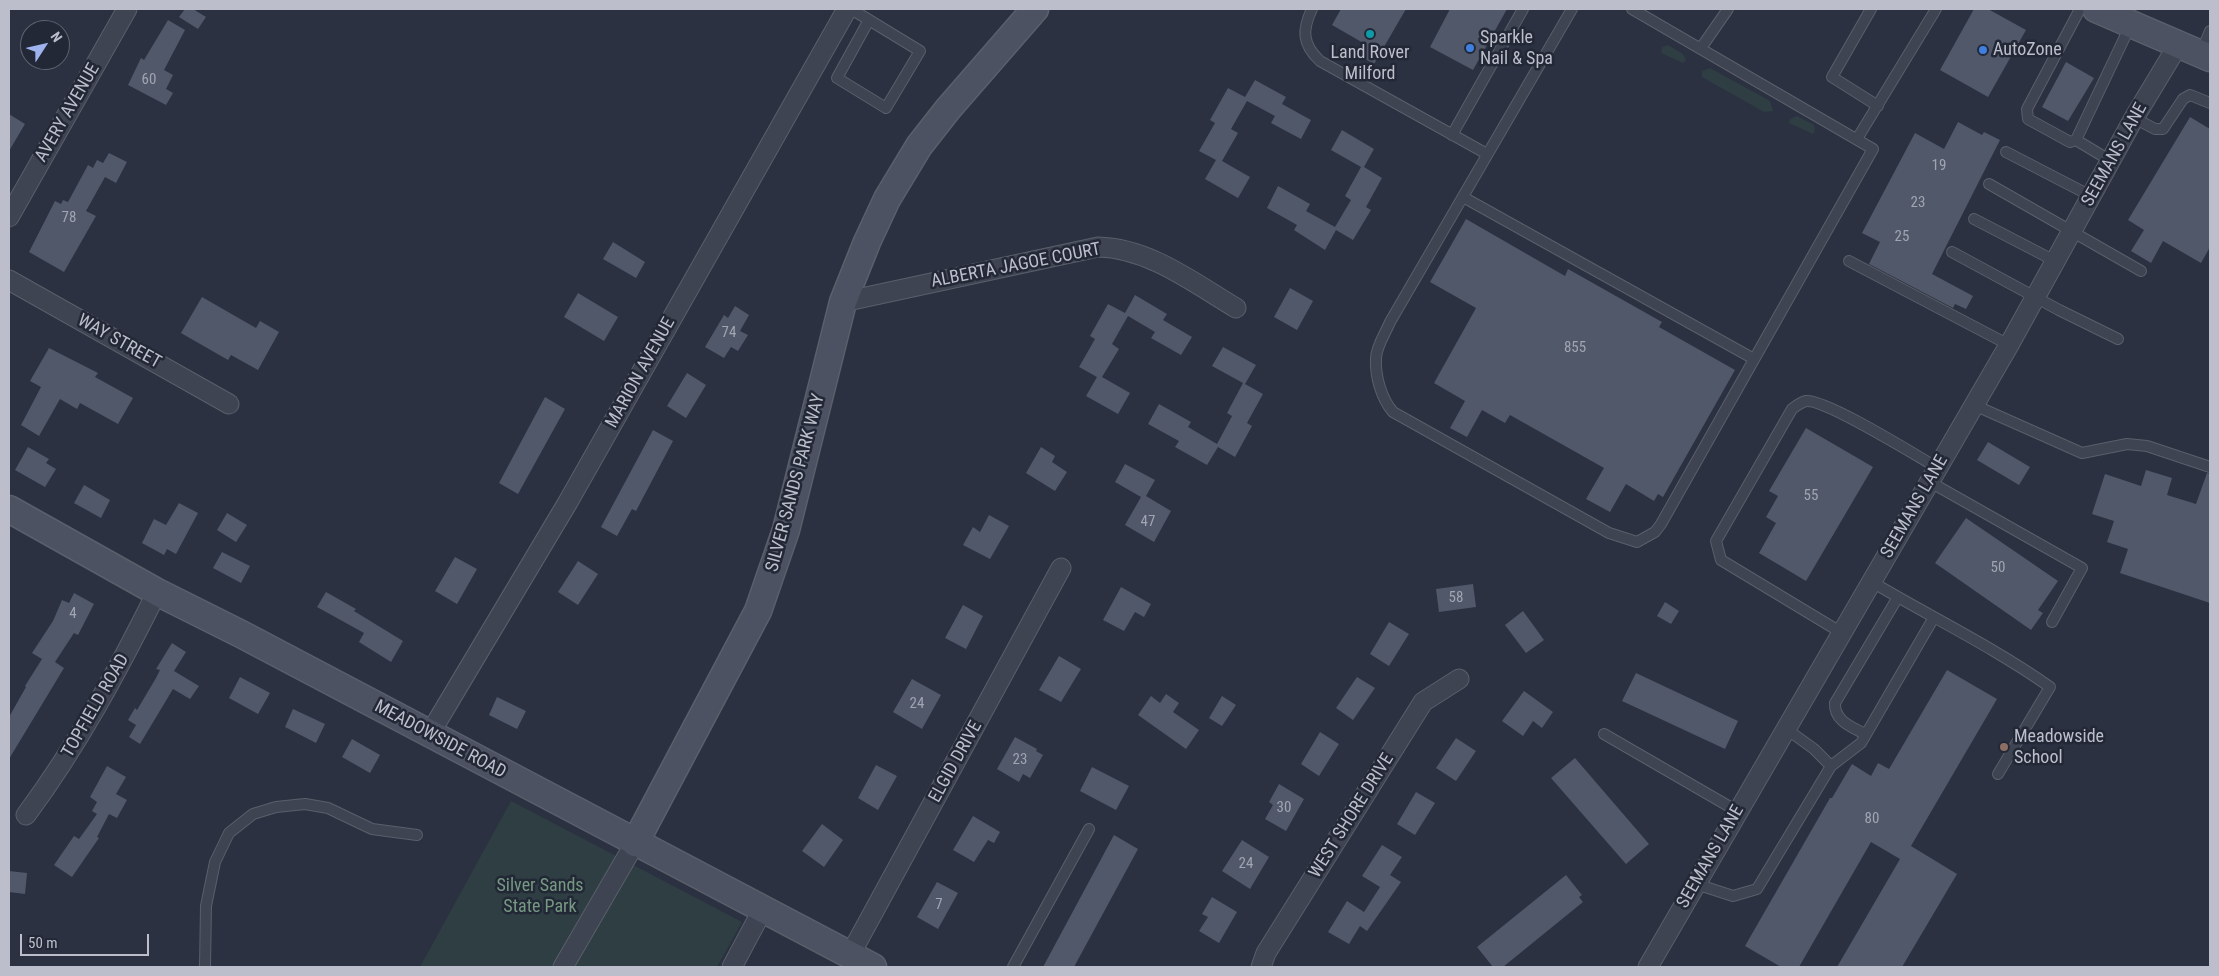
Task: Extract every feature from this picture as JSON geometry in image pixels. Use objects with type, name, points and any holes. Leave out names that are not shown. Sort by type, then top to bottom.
[{"type":"main road","name":"SILVER SANDS PARK WAY","points":[[635,843],[758,611],[786,530],[843,302],[887,199],[920,146],[948,109],[1035,9]]},
{"type":"main road","points":[[2096,9],[2131,24],[2200,47]]},
{"type":"main road","name":"MEADOWSIDE ROAD","points":[[9,509],[157,592],[241,634],[429,735],[873,967]]},
{"type":"street","name":"AVERY AVENUE","points":[[9,217],[127,9]]},
{"type":"street","name":"MARION AVENUE","points":[[429,735],[568,502],[849,9]]},
{"type":"street","name":"SEEMANS LANE","points":[[1648,967],[2009,345],[2134,118],[2200,47]]},
{"type":"street","name":"ALBERTA JAGOE COURT","points":[[843,302],[1104,248],[1124,250],[1151,259],[1236,308]]},
{"type":"street","name":"WAY STREET","points":[[9,280],[229,404]]},
{"type":"street","name":"ELGID DRIVE","points":[[850,955],[1061,568]]},
{"type":"street","name":"TOPFIELD ROAD","points":[[26,815],[60,769],[106,693],[157,592]]},
{"type":"street","name":"WEST SHORE DRIVE","points":[[1261,967],[1266,953],[1423,702],[1459,679]]},
{"type":"street","name":"SILVER SANDS PARK WAY","points":[[563,967],[635,843]]},
{"type":"street","points":[[732,967],[763,910]]},
{"type":"lane","points":[[849,9],[869,20],[920,51],[886,108],[837,78],[869,20]]},
{"type":"lane","points":[[1312,9],[1304,31],[1311,52],[1320,61],[1487,154]]},
{"type":"lane","points":[[1452,135],[1523,9]]},
{"type":"lane","points":[[1572,9],[1390,322],[1376,356],[1380,388],[1386,404],[1393,412],[1600,528],[1627,540],[1638,542],[1655,532],[1874,149],[1632,9]]},
{"type":"lane","points":[[1701,48],[1728,9]]},
{"type":"lane","points":[[1872,9],[1832,77],[1878,106]]},
{"type":"lane","points":[[1857,139],[1936,9]]},
{"type":"lane","points":[[2080,9],[2027,109],[2028,118],[2051,133],[2070,142],[2076,140],[2131,24]]},
{"type":"lane","points":[[2134,118],[2155,129],[2163,128],[2183,99],[2190,95],[2210,104]]},
{"type":"lane","points":[[2076,140],[2111,161]]},
{"type":"lane","points":[[2006,152],[2091,196]]},
{"type":"lane","points":[[1988,184],[2141,271]]},
{"type":"lane","points":[[1462,197],[1754,360]]},
{"type":"lane","points":[[1974,219],[2055,261]]},
{"type":"lane","points":[[1952,252],[2118,339]]},
{"type":"lane","points":[[1849,261],[2009,345]]},
{"type":"lane","points":[[1842,633],[1720,560],[1716,541],[1792,409],[1804,401],[1816,402],[1858,423],[1934,475],[2082,568],[2052,622]]},
{"type":"lane","points":[[1974,405],[2082,453],[2127,444],[2147,446],[2210,467]]},
{"type":"lane","points":[[1872,582],[1933,619],[2025,669],[2050,687],[1998,774]]},
{"type":"lane","points":[[1865,734],[1844,723],[1835,709],[1835,703],[1898,597]]},
{"type":"lane","points":[[1696,884],[1733,896],[1757,890],[1831,766],[1860,742],[1933,619]]},
{"type":"lane","points":[[1785,728],[1814,749],[1831,766]]},
{"type":"lane","points":[[1604,734],[1737,812]]},
{"type":"lane","points":[[205,967],[206,906],[215,862],[229,833],[253,814],[276,807],[305,804],[328,808],[372,829],[418,835]]},
{"type":"lane","points":[[1013,967],[1089,829]]},
{"type":"green space","points":[[1668,45],[1683,54],[1686,60],[1683,63],[1661,53],[1662,47]]},
{"type":"green space","points":[[1710,68],[1770,101],[1773,111],[1764,112],[1702,77],[1702,71]]},
{"type":"green space","points":[[1797,116],[1814,125],[1815,130],[1813,134],[1789,123],[1790,119]]},
{"type":"green space","name":"Silver Sands State Park","points":[[511,801],[742,922],[717,967],[420,967]]},
{"type":"building","points":[[185,9],[193,9],[206,17],[198,29],[179,17]]},
{"type":"building","name":"Land Rover Milford","points":[[1341,9],[1406,9],[1374,64],[1358,55],[1365,44],[1332,25]]},
{"type":"building","points":[[1450,9],[1507,9],[1473,70],[1430,47]]},
{"type":"building","name":"AutoZone","points":[[1974,9],[1988,9],[2026,30],[1988,97],[1940,70]]},
{"type":"building","points":[[168,20],[185,30],[164,70],[173,75],[166,89],[173,93],[166,105],[128,85],[141,58],[144,60]]},
{"type":"building","points":[[2066,62],[2094,78],[2068,121],[2042,107]]},
{"type":"building","points":[[1255,80],[1286,97],[1282,104],[1311,120],[1301,139],[1271,123],[1275,116],[1247,101],[1231,129],[1238,133],[1222,161],[1250,177],[1238,198],[1205,179],[1216,160],[1199,151],[1215,123],[1210,120],[1228,88],[1245,97]]},
{"type":"building","points":[[9,114],[25,124],[9,151]]},
{"type":"building","points":[[2190,117],[2210,129],[2210,247],[2201,263],[2163,241],[2151,263],[2131,251],[2144,230],[2128,220]]},
{"type":"building","points":[[1958,122],[1982,135],[1984,132],[2000,140],[1932,274],[1973,296],[1966,309],[1955,304],[1953,308],[1869,264],[1880,242],[1862,233],[1915,133],[1944,149]]},
{"type":"building","points":[[1342,130],[1374,149],[1364,167],[1382,178],[1366,207],[1371,210],[1353,240],[1336,230],[1325,250],[1294,230],[1297,225],[1267,208],[1278,186],[1310,204],[1306,211],[1335,227],[1351,200],[1345,196],[1361,167],[1331,150]]},
{"type":"building","points":[[109,153],[127,162],[116,183],[105,177],[86,211],[96,216],[64,272],[29,252],[55,201],[61,204],[63,200],[68,202],[88,165],[93,168],[97,160],[103,163]]},
{"type":"building","points":[[1466,219],[1565,276],[1568,269],[1662,322],[1659,327],[1735,370],[1663,497],[1658,494],[1654,501],[1626,484],[1610,512],[1586,499],[1604,468],[1510,415],[1505,423],[1482,410],[1467,437],[1450,428],[1465,401],[1434,383],[1476,308],[1430,282]]},
{"type":"building","points":[[613,242],[645,262],[636,278],[603,259]]},
{"type":"building","points":[[1290,288],[1313,301],[1297,330],[1274,317]]},
{"type":"building","points":[[578,293],[618,317],[604,341],[564,317]]},
{"type":"building","points":[[1135,295],[1167,314],[1163,320],[1192,337],[1181,355],[1151,338],[1155,332],[1128,316],[1112,344],[1119,349],[1102,377],[1130,393],[1118,414],[1086,396],[1097,377],[1079,367],[1095,339],[1090,336],[1108,304],[1125,313]]},
{"type":"building","points":[[202,297],[256,328],[260,321],[279,332],[258,370],[231,355],[228,360],[181,333]]},
{"type":"building","points":[[735,306],[749,315],[740,331],[748,335],[738,351],[731,347],[724,358],[705,347],[724,315],[728,318]]},
{"type":"building","points":[[1223,347],[1256,365],[1245,384],[1263,394],[1247,423],[1252,426],[1235,457],[1218,447],[1207,465],[1175,447],[1179,441],[1148,424],[1159,404],[1191,422],[1188,427],[1217,444],[1232,416],[1227,413],[1243,383],[1212,366]]},
{"type":"building","points":[[49,348],[98,373],[95,377],[133,398],[118,424],[80,403],[77,409],[60,399],[39,436],[21,425],[41,387],[30,381]]},
{"type":"building","points":[[687,373],[706,385],[686,418],[667,406]]},
{"type":"building","points":[[545,397],[565,409],[518,494],[499,483]]},
{"type":"building","points":[[1806,428],[1873,467],[1806,581],[1759,553],[1776,523],[1766,517],[1778,496],[1769,491]]},
{"type":"building","points":[[653,430],[673,441],[636,511],[632,509],[617,536],[601,527]]},
{"type":"building","points":[[1988,442],[2030,467],[2019,485],[1977,460]]},
{"type":"building","points":[[28,447],[49,459],[46,463],[56,469],[45,487],[15,470]]},
{"type":"building","points":[[1041,447],[1055,456],[1052,462],[1067,472],[1055,491],[1026,473]]},
{"type":"building","points":[[1125,464],[1155,480],[1146,496],[1171,511],[1154,542],[1125,525],[1141,497],[1115,482]]},
{"type":"building","points":[[2146,470],[2172,478],[2167,495],[2196,504],[2207,473],[2210,474],[2210,603],[2120,573],[2128,549],[2107,542],[2114,521],[2092,514],[2105,474],[2141,486]]},
{"type":"building","points":[[84,485],[110,500],[101,518],[74,503]]},
{"type":"building","points":[[179,503],[198,513],[176,554],[167,549],[164,555],[142,543],[154,519],[166,525]]},
{"type":"building","points":[[227,513],[247,525],[236,542],[217,530]]},
{"type":"building","points":[[989,515],[1009,526],[990,559],[963,545],[973,527],[980,532]]},
{"type":"building","points":[[1966,518],[2058,581],[2038,610],[2043,613],[2031,630],[1935,563]]},
{"type":"building","points":[[222,552],[250,566],[241,583],[213,568]]},
{"type":"building","points":[[455,557],[477,569],[457,604],[435,591]]},
{"type":"building","points":[[578,561],[598,574],[578,605],[558,592]]},
{"type":"building","points":[[1473,584],[1476,607],[1439,612],[1436,589]]},
{"type":"building","points":[[1121,587],[1151,604],[1144,617],[1135,612],[1124,631],[1103,620]]},
{"type":"building","points":[[326,592],[356,609],[354,611],[403,641],[391,662],[359,642],[364,633],[317,607]]},
{"type":"building","points":[[74,593],[94,604],[78,635],[74,633],[55,662],[64,668],[9,759],[9,717],[42,659],[32,653],[53,621],[62,600],[69,603]]},
{"type":"building","points":[[1665,602],[1679,611],[1671,624],[1657,616]]},
{"type":"building","points":[[963,605],[983,616],[966,649],[945,638]]},
{"type":"building","points":[[1523,611],[1544,640],[1526,653],[1505,625]]},
{"type":"building","points":[[1389,622],[1409,634],[1389,666],[1370,654]]},
{"type":"building","points":[[172,643],[186,652],[174,671],[199,686],[190,699],[173,689],[140,744],[129,737],[136,725],[128,720],[135,708],[137,710],[156,678],[160,670],[156,669]]},
{"type":"building","points":[[1059,656],[1081,669],[1061,702],[1039,690]]},
{"type":"building","name":"Meadowside School","points":[[1947,670],[1997,699],[1911,846],[1957,874],[1902,967],[1837,967],[1900,859],[1871,842],[1799,967],[1781,967],[1745,946],[1830,798],[1832,798],[1852,764],[1871,776],[1878,763],[1889,769]]},
{"type":"building","points":[[1636,673],[1738,721],[1725,749],[1622,701]]},
{"type":"building","points":[[240,677],[270,693],[258,714],[229,698]]},
{"type":"building","points":[[1357,677],[1375,688],[1353,720],[1336,708]]},
{"type":"building","points":[[912,679],[941,695],[922,729],[893,712]]},
{"type":"building","points":[[1524,691],[1553,712],[1542,728],[1533,721],[1523,736],[1502,721]]},
{"type":"building","points":[[1166,694],[1179,703],[1173,712],[1199,730],[1186,749],[1138,715],[1151,696],[1160,703]]},
{"type":"building","points":[[1222,696],[1236,705],[1222,726],[1209,718]]},
{"type":"building","points":[[497,697],[526,711],[517,729],[489,715]]},
{"type":"building","points":[[293,709],[325,724],[316,743],[285,727]]},
{"type":"building","points":[[1320,732],[1339,744],[1319,776],[1301,764]]},
{"type":"building","points":[[1015,737],[1037,749],[1036,751],[1043,755],[1030,778],[1023,774],[1019,782],[997,769]]},
{"type":"building","points":[[1456,738],[1476,751],[1456,781],[1436,768]]},
{"type":"building","points":[[352,739],[380,755],[370,773],[342,757]]},
{"type":"building","points":[[1575,758],[1649,844],[1626,864],[1551,778]]},
{"type":"building","points":[[876,765],[897,776],[878,810],[858,798]]},
{"type":"building","points":[[107,766],[126,777],[116,794],[127,800],[117,818],[109,814],[97,837],[99,838],[72,877],[54,865],[74,836],[79,839],[97,814],[92,811],[97,802],[90,797]]},
{"type":"building","points":[[1092,767],[1129,786],[1116,810],[1080,791]]},
{"type":"building","points":[[1279,784],[1304,799],[1286,831],[1265,819],[1273,805],[1269,802]]},
{"type":"building","points":[[1416,792],[1435,803],[1415,835],[1397,824]]},
{"type":"building","points":[[973,816],[1000,832],[994,843],[988,840],[974,862],[953,850]]},
{"type":"building","points":[[822,824],[843,840],[824,867],[802,851]]},
{"type":"building","points":[[1114,835],[1138,849],[1074,967],[1043,967]]},
{"type":"building","points":[[1242,840],[1269,857],[1250,889],[1222,871]]},
{"type":"building","points":[[1382,845],[1402,857],[1390,875],[1401,882],[1367,931],[1360,926],[1349,944],[1328,932],[1347,901],[1364,912],[1380,887],[1362,876]]},
{"type":"building","points":[[9,871],[27,873],[25,894],[9,892]]},
{"type":"building","points":[[1566,875],[1582,895],[1579,897],[1583,902],[1503,967],[1493,967],[1477,947]]},
{"type":"building","points":[[937,882],[958,893],[938,929],[917,917]]},
{"type":"building","points":[[1212,897],[1237,912],[1219,943],[1199,931],[1208,917],[1202,914]]},
{"type":"place","name":"Land Rover Milford","points":[[1370,34]]},
{"type":"place","name":"Sparkle Nail & Spa","points":[[1470,48]]},
{"type":"place","name":"AutoZone","points":[[1983,50]]},
{"type":"place","name":"Meadowside School","points":[[2004,747]]}]
